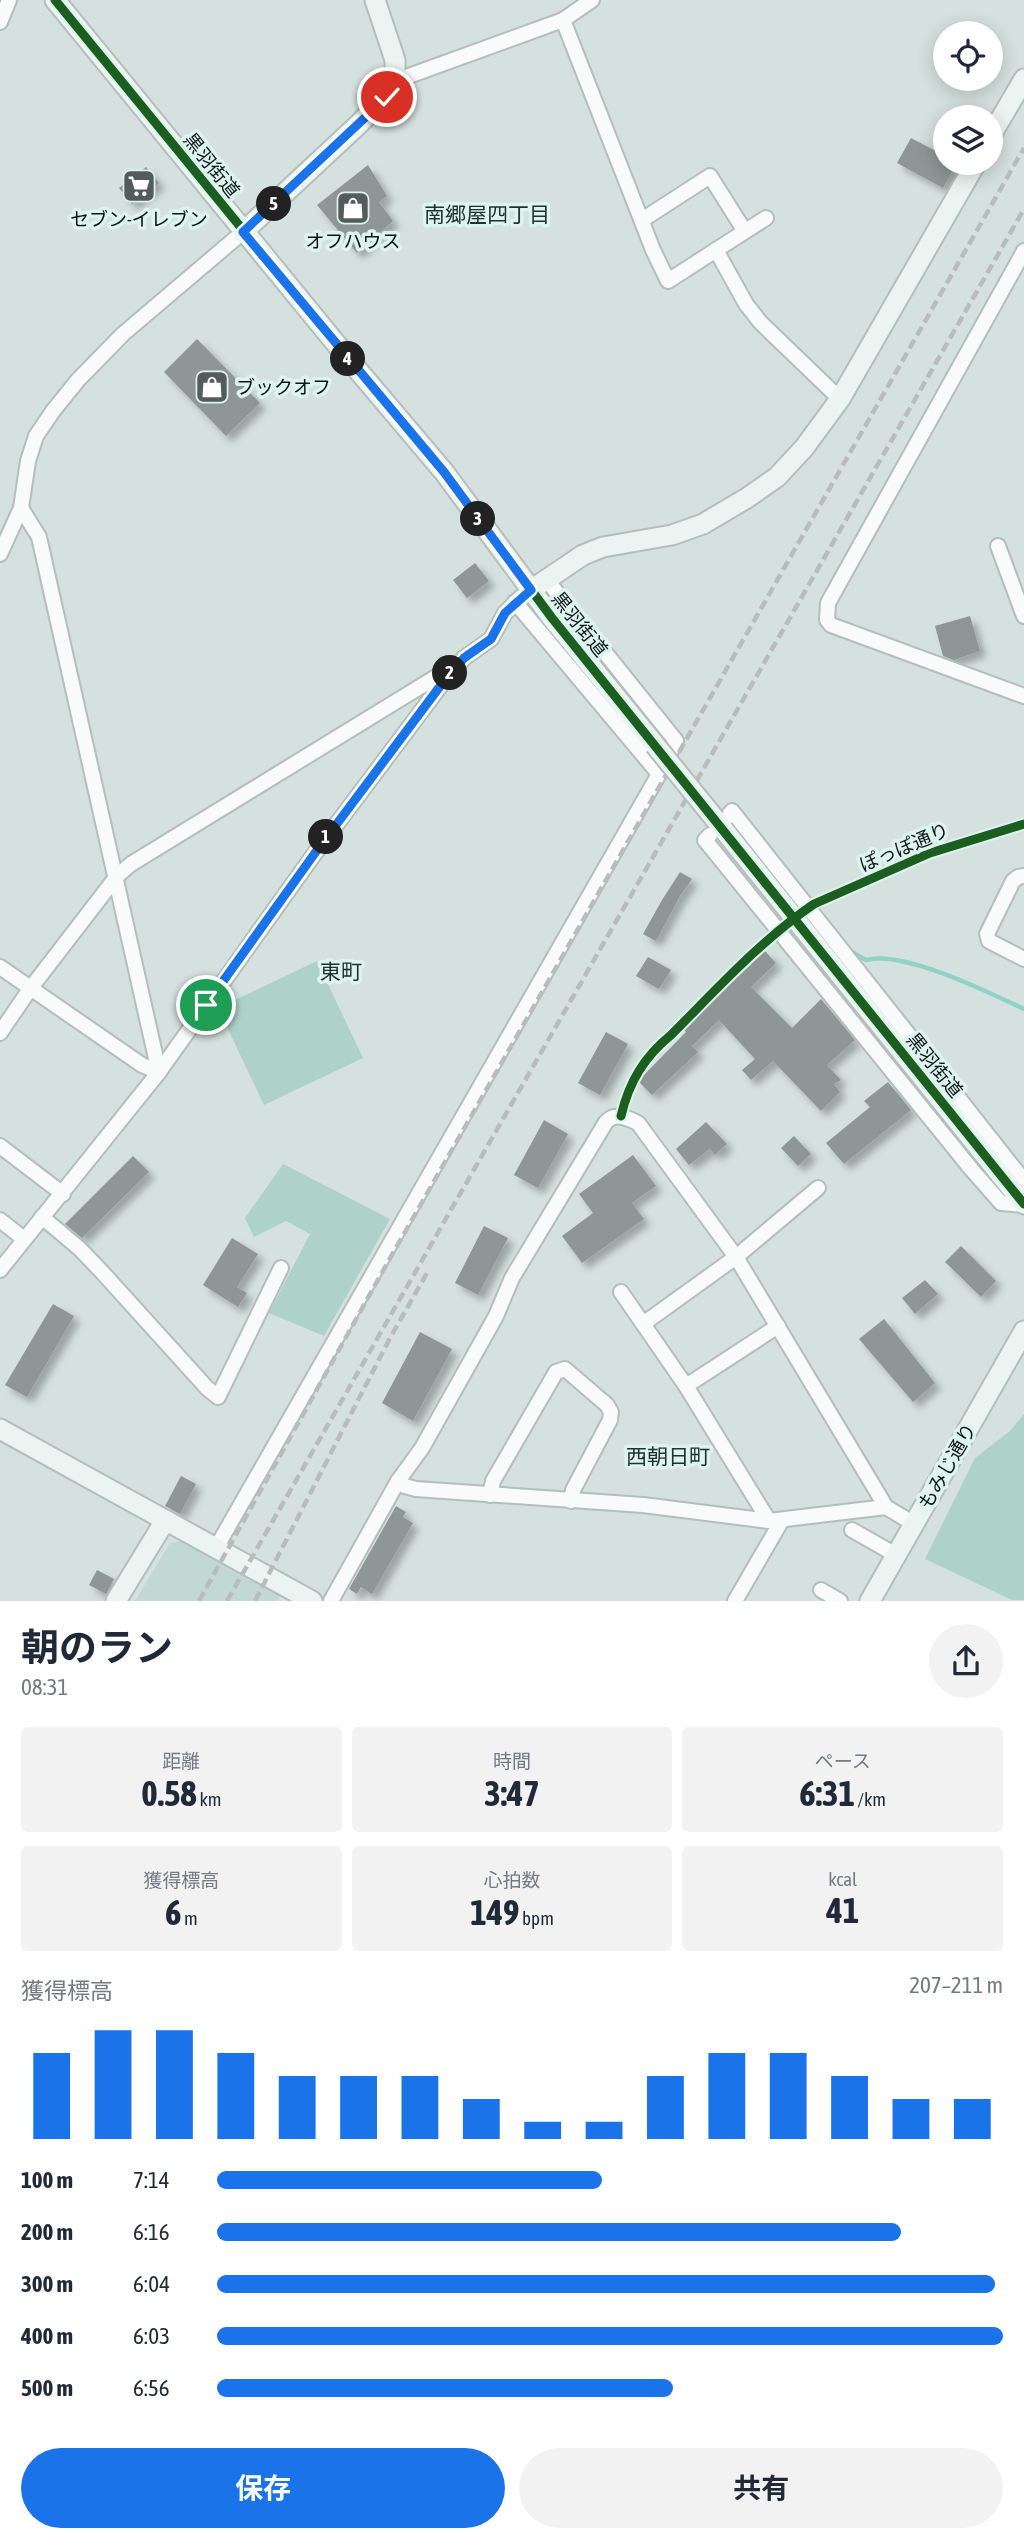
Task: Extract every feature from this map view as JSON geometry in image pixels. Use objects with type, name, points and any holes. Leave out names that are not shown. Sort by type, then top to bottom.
[{"type":"street","points":[[0,22],[9,0]]},
{"type":"street","name":"黒羽街道","points":[[55,0],[243,232],[538,585],[655,745],[717,824],[1024,1203]]},
{"type":"street","points":[[0,554],[21,508],[36,436],[78,380],[123,334],[243,232],[387,97],[395,81],[393,52],[375,0]]},
{"type":"street","points":[[395,81],[563,20],[592,0]]},
{"type":"street","points":[[563,20],[668,281],[766,218]]},
{"type":"street","points":[[1003,115],[1024,79]]},
{"type":"street","points":[[0,1270],[159,1072],[315,853],[454,669],[464,658],[491,639],[505,613],[515,602],[583,555],[604,547],[672,535],[703,524],[777,477],[840,399],[969,175]]},
{"type":"street","points":[[642,220],[710,176],[744,230]]},
{"type":"street","points":[[716,250],[760,322],[840,399]]},
{"type":"street","points":[[1024,251],[828,603],[826,613],[831,625],[1024,696]]},
{"type":"street","points":[[21,508],[39,537],[159,1072]]},
{"type":"street","points":[[998,546],[1024,616]]},
{"type":"street","points":[[216,1548],[676,741],[538,585]]},
{"type":"street","points":[[515,602],[659,774]]},
{"type":"street","points":[[0,1033],[30,989],[117,876],[131,864],[353,727],[454,669]]},
{"type":"street","points":[[1024,876],[1013,881],[986,934],[989,940],[1024,959]]},
{"type":"street","points":[[0,967],[142,1065],[159,1072]]},
{"type":"street","points":[[331,1601],[398,1481],[422,1448],[496,1316],[512,1278],[610,1118],[621,1116],[638,1123],[736,1257],[886,1507],[914,1524]]},
{"type":"street","points":[[0,1146],[63,1194]]},
{"type":"street","points":[[643,1324],[736,1257],[818,1188]]},
{"type":"street","points":[[42,1217],[80,1249],[218,1397],[281,1268]]},
{"type":"street","points":[[0,1220],[24,1239]]},
{"type":"street","points":[[621,1292],[776,1521]]},
{"type":"street","points":[[686,1386],[778,1326]]},
{"type":"street","name":"もみじ通り","points":[[870,1601],[1024,1331]]},
{"type":"street","points":[[491,1495],[493,1481],[556,1372],[565,1369],[607,1405],[611,1412],[610,1420],[573,1490],[571,1501]]},
{"type":"street","points":[[0,1429],[313,1601]]},
{"type":"street","points":[[398,1481],[416,1489],[643,1505],[776,1521],[886,1507]]},
{"type":"street","points":[[117,1601],[167,1521]]},
{"type":"street","points":[[735,1601],[776,1521]]},
{"type":"street","points":[[852,1530],[897,1555]]},
{"type":"street","points":[[821,1590],[840,1601]]},
{"type":"shaded area","points":[[317,961],[363,1058],[264,1105],[218,1008]]},
{"type":"shaded area","points":[[283,1164],[390,1219],[324,1336],[269,1313],[310,1234],[286,1221],[254,1237],[245,1218]]},
{"type":"shaded area","points":[[1024,1414],[1024,1600],[1012,1600],[925,1559],[975,1458],[1010,1431]]},
{"type":"shaded area","points":[[187,1540],[280,1596],[278,1601],[135,1601],[170,1543]]},
{"type":"building","points":[[911,138],[933,150],[933,175],[950,175],[943,188],[897,163]]},
{"type":"building","points":[[368,165],[387,196],[379,202],[393,221],[357,253],[317,205]]},
{"type":"building","name":"セブン-イレブン","points":[[146,167],[159,183],[132,204],[119,188]]},
{"type":"building","name":"ブックオフ","points":[[197,339],[260,403],[226,436],[164,372]]},
{"type":"building","points":[[475,563],[489,581],[467,598],[453,580]]},
{"type":"building","points":[[970,616],[980,651],[954,660],[943,656],[935,626]]},
{"type":"building","points":[[680,872],[692,879],[656,941],[643,934]]},
{"type":"building","points":[[765,951],[776,963],[751,987],[792,1028],[821,999],[855,1040],[827,1065],[841,1080],[834,1084],[840,1092],[821,1111],[773,1061],[751,1080],[742,1070],[755,1059],[719,1020],[692,1046],[698,1052],[652,1095],[638,1081],[714,999]]},
{"type":"building","points":[[648,957],[671,970],[659,989],[636,976]]},
{"type":"building","points":[[606,1032],[628,1044],[600,1095],[578,1083]]},
{"type":"building","points":[[888,1082],[911,1110],[844,1164],[826,1143],[870,1107],[864,1101]]},
{"type":"building","points":[[544,1120],[568,1134],[538,1188],[514,1175]]},
{"type":"building","points":[[706,1122],[727,1144],[715,1155],[710,1149],[689,1165],[676,1149]]},
{"type":"building","points":[[794,1136],[811,1154],[798,1166],[781,1148]]},
{"type":"building","points":[[633,1155],[656,1186],[632,1203],[644,1219],[582,1263],[562,1236],[593,1213],[579,1194]]},
{"type":"building","points":[[133,1156],[149,1172],[82,1238],[65,1224]]},
{"type":"building","points":[[484,1226],[508,1238],[478,1295],[455,1283]]},
{"type":"building","points":[[232,1238],[258,1254],[237,1287],[247,1293],[238,1307],[203,1285]]},
{"type":"building","points":[[961,1246],[996,1281],[981,1297],[945,1262]]},
{"type":"building","points":[[925,1280],[938,1294],[915,1314],[902,1298]]},
{"type":"building","points":[[53,1304],[74,1316],[27,1397],[5,1385]]},
{"type":"building","points":[[884,1319],[935,1383],[913,1402],[859,1339]]},
{"type":"building","points":[[420,1332],[452,1349],[413,1421],[382,1403]]},
{"type":"building","points":[[181,1476],[196,1484],[180,1514],[165,1506]]},
{"type":"building","points":[[396,1506],[406,1512],[403,1517],[413,1523],[372,1594],[361,1587],[357,1594],[349,1589]]},
{"type":"building","points":[[97,1570],[114,1579],[106,1594],[89,1585]]},
{"type":"waterway","points":[[850,951],[866,960],[901,961],[945,974],[1024,1009]]},
{"type":"railway","points":[[199,1601],[389,1260],[1024,148]]},
{"type":"railway","points":[[227,1601],[1024,209]]},
{"type":"railway","points":[[255,1601],[390,1338],[427,1273]]},
{"type":"cycle path","points":[[55,0],[444,472],[552,618],[1024,1204]]},
{"type":"cycle path","name":"ぽっぽ通り","points":[[621,1116],[628,1092],[645,1061],[722,983],[794,918],[814,904],[930,853],[1024,824]]},
{"type":"place","name":"セブン-イレブン","points":[[139,186]]},
{"type":"place","name":"オフハウス","points":[[353,208]]},
{"type":"place","name":"ブックオフ","points":[[212,387]]},
{"type":"district","name":"南郷屋四丁目","points":[[487,215]]},
{"type":"district","name":"東町","points":[[341,972]]},
{"type":"district","name":"西朝日町","points":[[668,1457]]},
{"type":"route","points":[[206,1005],[315,853],[444,681],[464,658],[491,639],[505,613],[531,590],[444,472],[243,232],[387,97]]}]
